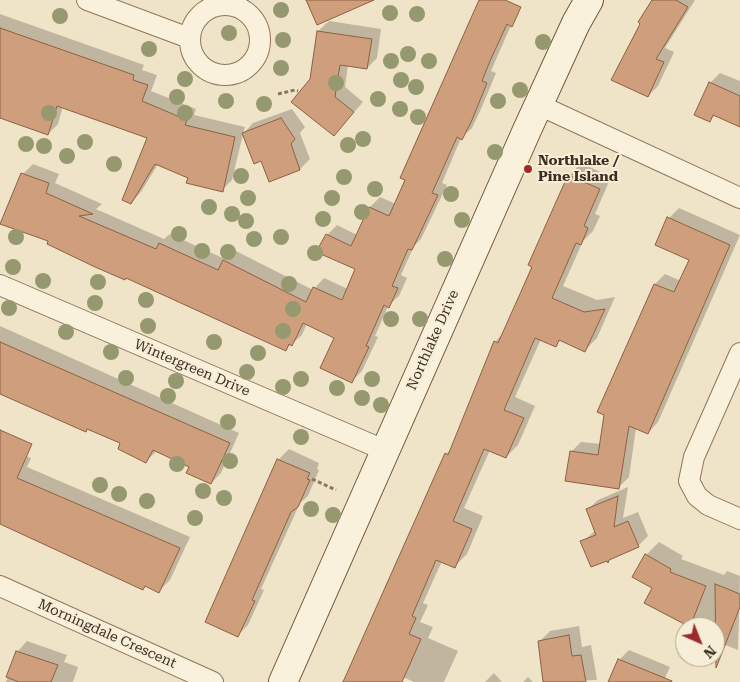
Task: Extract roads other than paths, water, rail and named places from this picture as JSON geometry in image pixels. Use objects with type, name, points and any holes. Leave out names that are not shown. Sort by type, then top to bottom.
[{"type":"street","points":[[87,0],[190,38]]},
{"type":"street","name":"Northlake Drive","points":[[283,682],[384,450],[576,23],[589,0]]},
{"type":"street","points":[[539,105],[740,198]]},
{"type":"street","name":"Wintergreen Drive","points":[[0,285],[384,450]]},
{"type":"street","points":[[740,353],[694,457],[689,481],[697,496],[708,505],[740,519]]},
{"type":"street","name":"Morningdale Crescent","points":[[0,586],[213,682]]},
{"type":"place","name":"Northlake / Pine Island","points":[[528,169]]}]
